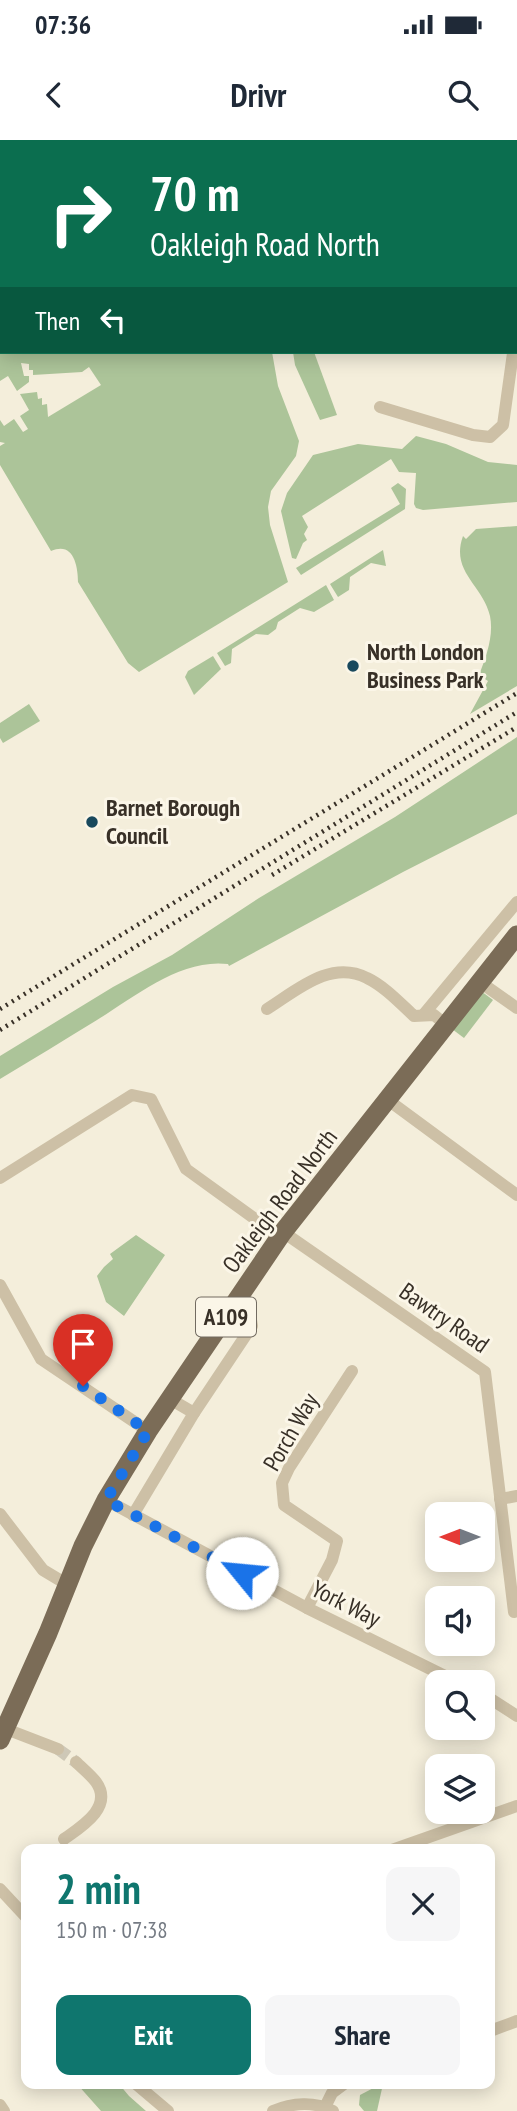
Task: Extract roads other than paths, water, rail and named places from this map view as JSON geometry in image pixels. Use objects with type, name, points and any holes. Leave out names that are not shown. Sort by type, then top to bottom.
[{"type":"main road","name":"Oakleigh Road North","points":[[3,1734],[83,1546],[106,1500],[148,1431],[282,1235],[480,982],[514,945]]},
{"type":"street","points":[[380,407],[473,435],[490,437],[503,425],[512,354]]},
{"type":"street","points":[[424,1014],[517,902]]},
{"type":"street","points":[[267,1009],[321,975],[345,971],[367,977],[414,1016],[434,1015],[446,1025]]},
{"type":"street","points":[[480,982],[517,1008]]},
{"type":"street","name":"Bawtry Road","points":[[0,1178],[132,1096],[151,1099],[186,1169],[485,1372],[514,1612]]},
{"type":"street","points":[[388,1100],[517,1195]]},
{"type":"street","points":[[0,1285],[41,1359],[148,1431]]},
{"type":"street","points":[[133,1514],[194,1413],[253,1326],[251,1320],[232,1308]]},
{"type":"street","name":"Porch Way","points":[[307,1608],[332,1560],[337,1541],[284,1505],[282,1483],[352,1371]]},
{"type":"street","points":[[170,1399],[194,1413]]},
{"type":"street","points":[[500,1499],[517,1496]]},
{"type":"street","name":"York Way","points":[[106,1500],[307,1608],[433,1670]]},
{"type":"street","points":[[0,1514],[43,1570],[68,1585]]},
{"type":"street","points":[[495,1702],[517,1716]]},
{"type":"street","points":[[3,1734],[58,1749]]},
{"type":"street","points":[[64,1839],[93,1819],[101,1794],[97,1783],[76,1762]]},
{"type":"street","points":[[409,1844],[517,1806]]},
{"type":"street","points":[[0,1889],[21,1912]]},
{"type":"street","points":[[495,2029],[517,2021]]},
{"type":"street","points":[[142,2089],[168,2111]]},
{"type":"street","points":[[273,2111],[292,2104],[329,2109],[332,2093],[337,2089]]},
{"type":"street","points":[[0,2105],[4,2111]]},
{"type":"tunnel","points":[[58,1749],[76,1762]]},
{"type":"railway","points":[[0,1009],[517,693]]},
{"type":"railway","points":[[0,1030],[517,712]]},
{"type":"railway","points":[[272,875],[517,727]]},
{"type":"place","name":"North London Business Park","points":[[353,666]]},
{"type":"place","name":"Barnet Borough Council","points":[[92,822]]}]
